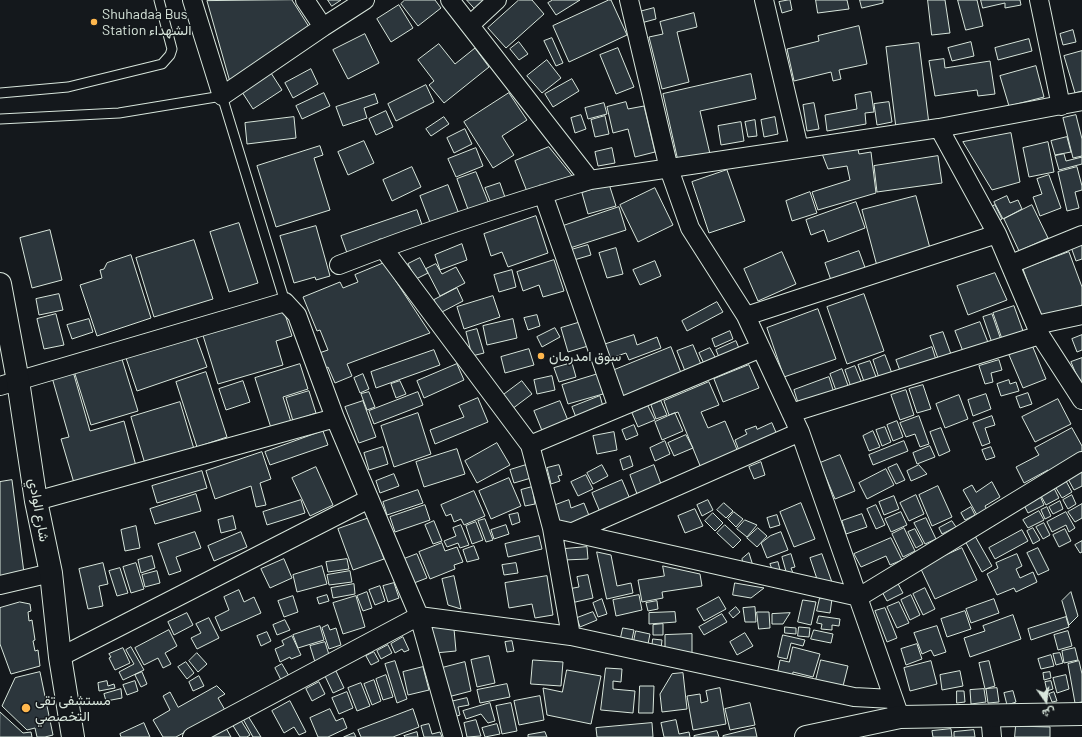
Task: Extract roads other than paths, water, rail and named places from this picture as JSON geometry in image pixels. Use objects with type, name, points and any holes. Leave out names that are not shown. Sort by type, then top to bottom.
[{"type":"main road","name":"شارع الوادي","points":[[0,284],[9,383],[51,573],[60,657],[73,737]]},
{"type":"main road","points":[[806,737],[897,708],[990,714],[1082,714]]},
{"type":"street","points":[[192,0],[222,96],[365,0]]},
{"type":"street","points":[[305,0],[323,27]]},
{"type":"street","points":[[450,0],[590,180]]},
{"type":"street","points":[[470,25],[497,0]]},
{"type":"street","points":[[629,0],[669,169],[690,228],[746,316],[800,432],[897,708]]},
{"type":"street","points":[[764,0],[800,148]]},
{"type":"street","points":[[1039,0],[1061,106]]},
{"type":"street","points":[[338,265],[383,248],[543,194],[590,180],[939,128],[1082,101]]},
{"type":"street","points":[[939,128],[997,234],[1038,330],[1080,393]]},
{"type":"street","points":[[543,194],[618,408]]},
{"type":"street","points":[[746,316],[997,234]]},
{"type":"street","points":[[1011,264],[1082,235]]},
{"type":"street","points":[[383,248],[530,445],[552,528],[571,636]]},
{"type":"street","points":[[9,383],[285,302],[297,315],[336,418],[419,616],[453,737]]},
{"type":"street","points":[[791,413],[1082,315]]},
{"type":"street","points":[[530,445],[761,348]]},
{"type":"street","points":[[36,501],[336,418]]},
{"type":"street","points":[[573,532],[800,432]]},
{"type":"street","points":[[552,528],[859,597],[1082,461]]},
{"type":"street","points":[[60,657],[369,499]]},
{"type":"street","points":[[0,585],[51,573]]},
{"type":"street","points":[[192,737],[419,616],[571,636],[854,697],[897,708]]},
{"type":"street","points":[[990,714],[992,737]]},
{"type":"lane","points":[[0,93],[68,87],[162,64],[170,56],[172,49],[159,0]]},
{"type":"lane","points":[[0,119],[119,113],[222,96],[285,302]]},
{"type":"place","name":"Shuhadaa Bus Station الشهداء","points":[[94,22]]},
{"type":"place","name":"سوق امدرمان","points":[[541,356]]},
{"type":"place","name":"مستشفى تقى التخصصي","points":[[26,708]]}]
